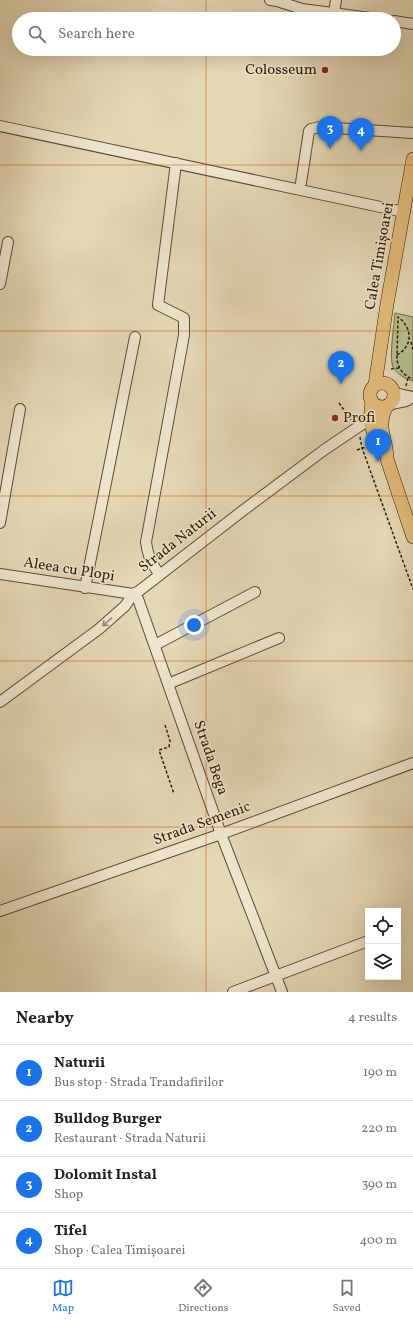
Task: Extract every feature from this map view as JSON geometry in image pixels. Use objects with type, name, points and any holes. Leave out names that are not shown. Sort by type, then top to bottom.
[{"type":"main road","name":"Calea Timișoarei","points":[[387,459],[387,449],[381,428],[394,397],[380,359],[387,304],[412,167]]},
{"type":"main road","points":[[394,397],[371,391],[371,400],[362,423],[376,441],[380,451],[387,459],[413,537]]},
{"type":"main road","points":[[371,400],[378,407],[394,397]]},
{"type":"street","points":[[270,0],[302,9],[326,12]]},
{"type":"street","points":[[334,12],[336,0]]},
{"type":"street","points":[[401,22],[413,24]]},
{"type":"street","points":[[0,126],[404,212]]},
{"type":"street","points":[[301,183],[309,131],[311,129],[320,127],[413,133]]},
{"type":"street","points":[[160,575],[153,566],[147,554],[146,542],[184,335],[184,318],[158,305],[176,164]]},
{"type":"street","points":[[267,176],[313,186],[314,193]]},
{"type":"street","points":[[0,284],[8,242]]},
{"type":"street","points":[[85,588],[135,337]]},
{"type":"street","name":"Strada Naturii","points":[[0,702],[99,629],[125,606],[133,594],[362,423],[394,397]]},
{"type":"street","points":[[0,523],[20,410]]},
{"type":"street","name":"Aleea cu Plopi","points":[[0,574],[85,588],[133,594]]},
{"type":"street","points":[[155,645],[255,592]]},
{"type":"street","name":"Strada Bega","points":[[133,594],[138,599],[221,834],[282,992]]},
{"type":"street","points":[[168,684],[279,638]]},
{"type":"street","name":"Strada Semenic","points":[[0,911],[221,834],[413,763]]},
{"type":"street","points":[[234,992],[365,942]]},
{"type":"path","points":[[413,350],[411,333],[407,325],[398,316],[396,356],[399,368],[404,375],[413,379]]},
{"type":"path","points":[[396,356],[407,348],[413,333]]},
{"type":"path","points":[[391,369],[399,368]]},
{"type":"path","points":[[394,397],[408,378]]},
{"type":"path","points":[[338,403],[362,423],[360,444],[413,589]]},
{"type":"path","points":[[357,450],[370,445]]},
{"type":"path","points":[[160,750],[169,747],[170,740],[165,725]]},
{"type":"path","points":[[159,746],[174,794]]},
{"type":"green space","points":[[395,313],[413,317],[413,381],[402,376],[393,367],[392,349]]},
{"type":"place","name":"Colosseum","points":[[325,70]]},
{"type":"place","name":"Dolomit Instal","points":[[330,149]]},
{"type":"place","name":"Tifel","points":[[361,151]]},
{"type":"place","name":"Bulldog Burger","points":[[341,384]]},
{"type":"place","name":"Profi","points":[[335,418]]},
{"type":"place","name":"Naturii","points":[[378,462]]}]
